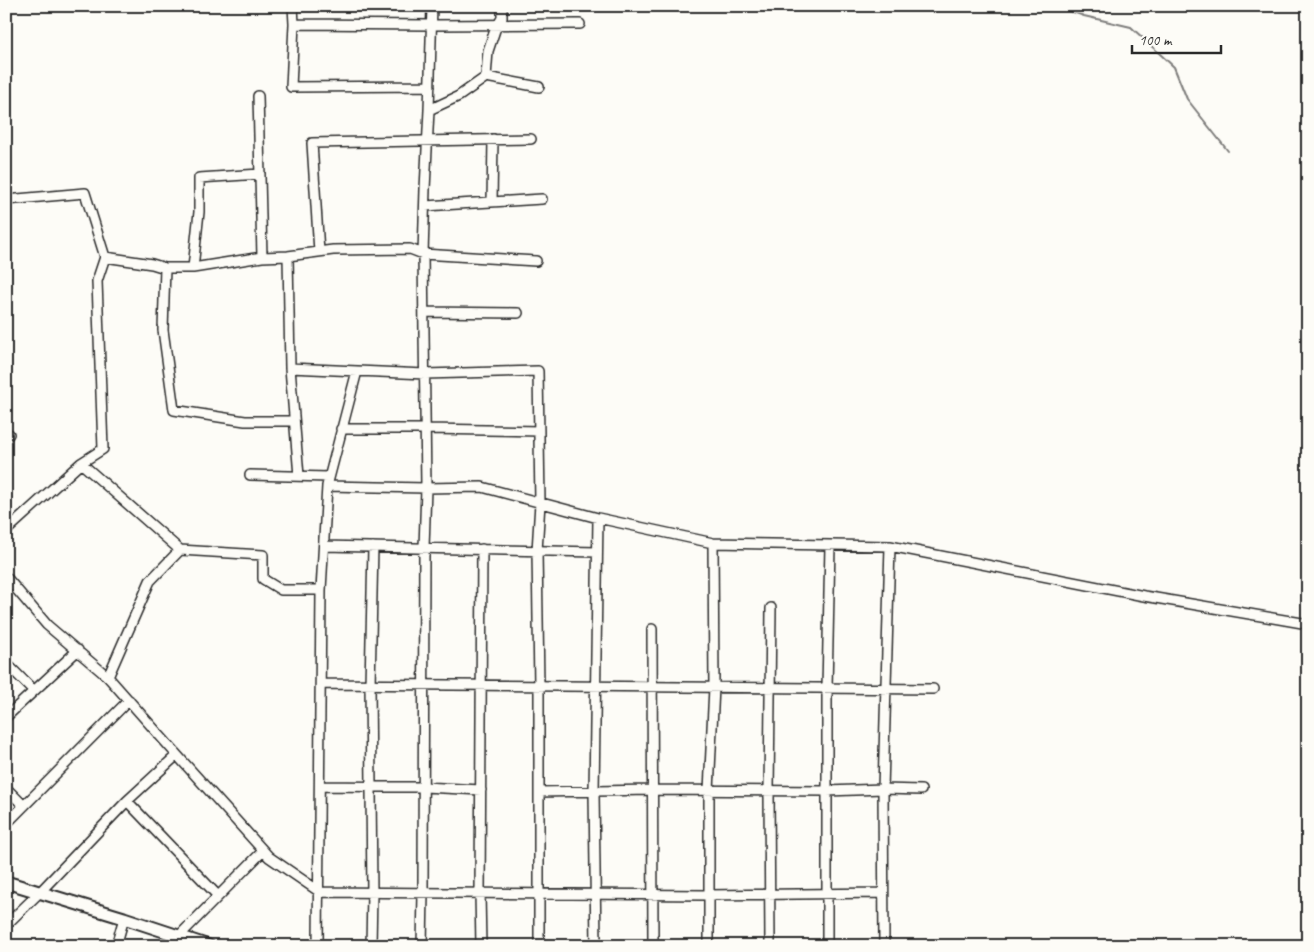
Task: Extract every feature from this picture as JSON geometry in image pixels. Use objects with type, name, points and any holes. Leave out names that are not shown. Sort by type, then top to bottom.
[{"type":"main road","points":[[6,882],[209,946]]},
{"type":"street","points":[[293,6],[291,87],[430,86]]},
{"type":"street","points":[[422,946],[426,488],[423,254],[432,6]]},
{"type":"street","points":[[486,77],[488,51],[502,18],[502,6]]},
{"type":"street","points":[[294,24],[580,24]]},
{"type":"street","points":[[429,110],[459,96],[486,77],[540,87]]},
{"type":"street","points":[[258,96],[262,257]]},
{"type":"street","points":[[319,252],[312,143],[531,138]]},
{"type":"street","points":[[492,202],[493,139]]},
{"type":"street","points":[[193,268],[199,212],[199,178],[260,174]]},
{"type":"street","points":[[6,200],[85,194],[105,257],[97,281],[103,449],[81,463],[6,531]]},
{"type":"street","points":[[425,206],[542,198]]},
{"type":"street","points":[[105,257],[152,264],[165,268],[193,268],[262,257],[288,256],[333,250],[410,250],[423,254],[536,261]]},
{"type":"street","points":[[288,256],[290,368],[299,476]]},
{"type":"street","points":[[165,268],[163,330],[174,410],[245,421],[293,421]]},
{"type":"street","points":[[424,312],[518,313]]},
{"type":"street","points":[[290,368],[425,374],[538,371],[540,503],[537,551],[539,946]]},
{"type":"street","points":[[318,946],[320,892],[321,590],[327,481],[357,371]]},
{"type":"street","points":[[341,428],[539,431]]},
{"type":"street","points":[[81,463],[180,550],[263,555],[263,579],[281,590],[321,590]]},
{"type":"street","points":[[250,475],[299,476],[327,481],[426,488],[482,487],[598,518],[713,543],[890,546],[1144,596],[1308,624]]},
{"type":"street","points":[[596,946],[594,792],[598,518]]},
{"type":"street","points":[[709,946],[709,791],[714,687],[713,543]]},
{"type":"street","points":[[827,946],[827,688],[830,545]]},
{"type":"street","points":[[324,546],[597,552]]},
{"type":"street","points":[[884,946],[883,789],[890,546]]},
{"type":"street","points":[[371,946],[370,685],[373,547]]},
{"type":"street","points":[[108,676],[150,580],[180,550]]},
{"type":"street","points":[[481,946],[482,550]]},
{"type":"street","points":[[6,577],[47,625],[108,676],[263,851],[320,892],[708,895],[883,893]]},
{"type":"street","points":[[770,946],[771,608]]},
{"type":"street","points":[[652,629],[653,946]]},
{"type":"street","points":[[6,718],[78,650]]},
{"type":"street","points":[[6,663],[34,691]]},
{"type":"street","points":[[321,684],[933,689]]},
{"type":"street","points":[[6,824],[128,700]]},
{"type":"street","points":[[6,925],[127,801],[177,755]]},
{"type":"street","points":[[320,786],[424,787],[481,790]]},
{"type":"street","points":[[6,788],[24,806]]},
{"type":"street","points":[[539,792],[921,790]]},
{"type":"street","points":[[127,801],[218,896]]},
{"type":"street","points":[[179,936],[263,851]]},
{"type":"street","points":[[116,946],[124,918]]},
{"type":"waterway","points":[[1056,6],[1084,16],[1131,27],[1174,67],[1187,99],[1228,151]]}]
